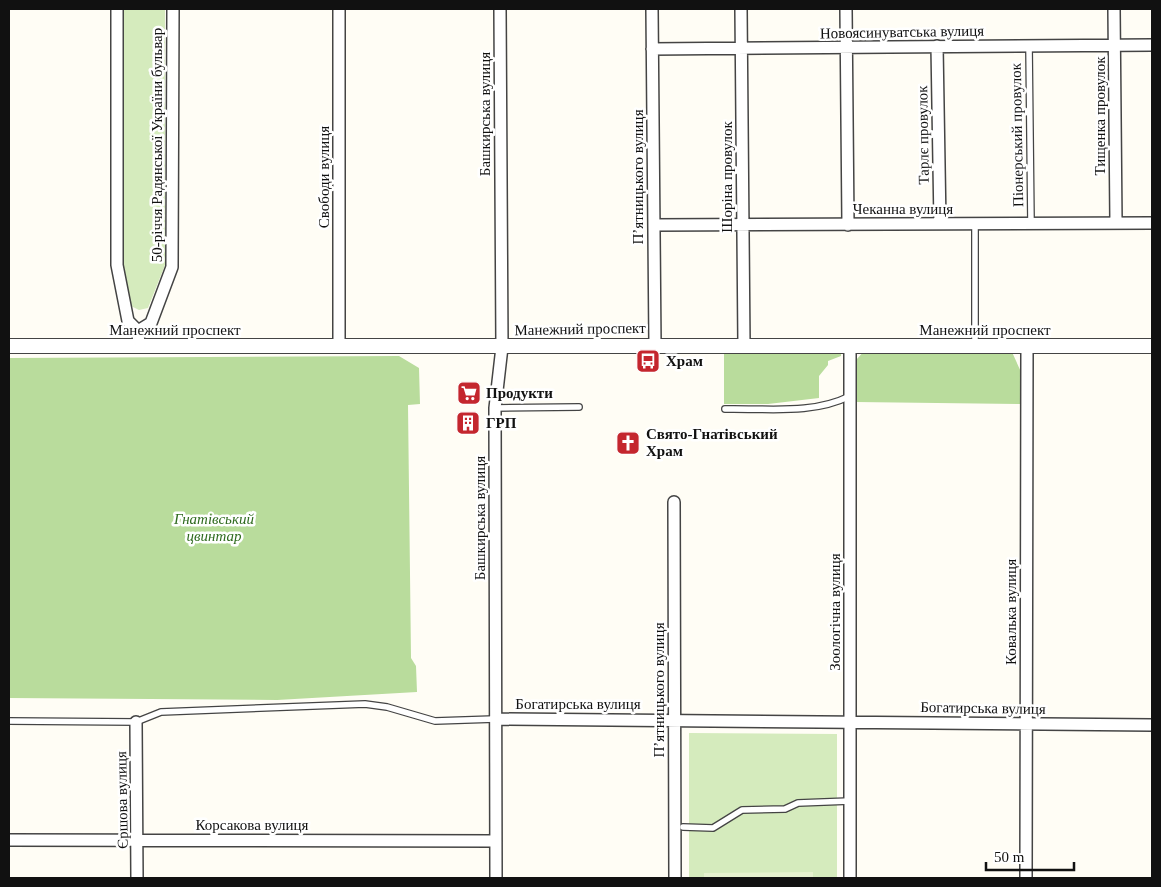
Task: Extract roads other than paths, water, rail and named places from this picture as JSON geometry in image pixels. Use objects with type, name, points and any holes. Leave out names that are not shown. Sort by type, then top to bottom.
[{"type":"street","points":[[117,9],[117,265],[128,321],[138,331],[139,347]]},
{"type":"street","name":"50-річчя Радянської України бульвар","points":[[138,331],[151,323],[172,267],[173,9]]},
{"type":"street","name":"Свободи вулиця","points":[[339,9],[339,345]]},
{"type":"street","name":"Башкирська вулиця","points":[[496,878],[495,408],[502,346],[500,9]]},
{"type":"street","name":"П’ятницького вулиця","points":[[652,9],[655,345]]},
{"type":"street","name":"Шоріна провулок","points":[[741,9],[744,345]]},
{"type":"street","points":[[846,9],[848,224]]},
{"type":"street","name":"Тищенка провулок","points":[[1114,9],[1116,223]]},
{"type":"street","name":"Новоясинуватська вулиця","points":[[652,49],[1152,45]]},
{"type":"street","name":"Тарлє провулок","points":[[937,46],[940,224]]},
{"type":"street","name":"Чеканна вулиця","points":[[654,225],[1152,223]]},
{"type":"street","name":"Манежний проспект","points":[[9,346],[1152,346]]},
{"type":"street","name":"Зоологічна вулиця","points":[[850,346],[850,878]]},
{"type":"street","name":"Ковалька вулиця","points":[[1026,878],[1027,346]]},
{"type":"street","name":"П’ятницького вулиця","points":[[674,502],[675,878]]},
{"type":"street","name":"Богатирська вулиця","points":[[495,719],[1152,725]]},
{"type":"street","name":"Єршова вулиця","points":[[136,722],[137,878]]},
{"type":"street","name":"Корсакова вулиця","points":[[9,840],[496,841]]},
{"type":"lane","name":"Пiонерський провулок","points":[[1029,46],[1030,224]]},
{"type":"lane","points":[[975,224],[975,346]]},
{"type":"lane","points":[[725,409],[816,408],[834,404],[850,396]]},
{"type":"lane","points":[[495,408],[579,407]]},
{"type":"lane","name":"Богатирська вулиця","points":[[9,721],[136,722],[160,712],[366,704],[386,707],[435,721],[495,719]]},
{"type":"lane","points":[[683,827],[713,828],[742,810],[786,809],[798,802],[850,801]]},
{"type":"place","name":"Храм","points":[[648,361]]},
{"type":"place","name":"Продукти","points":[[469,393]]},
{"type":"place","name":"ГРП","points":[[468,423]]},
{"type":"place","name":"Свято-Гнатівський Храм","points":[[628,443]]},
{"type":"park label","name":"Гнатівський цвинтар","points":[[214,528]]}]
